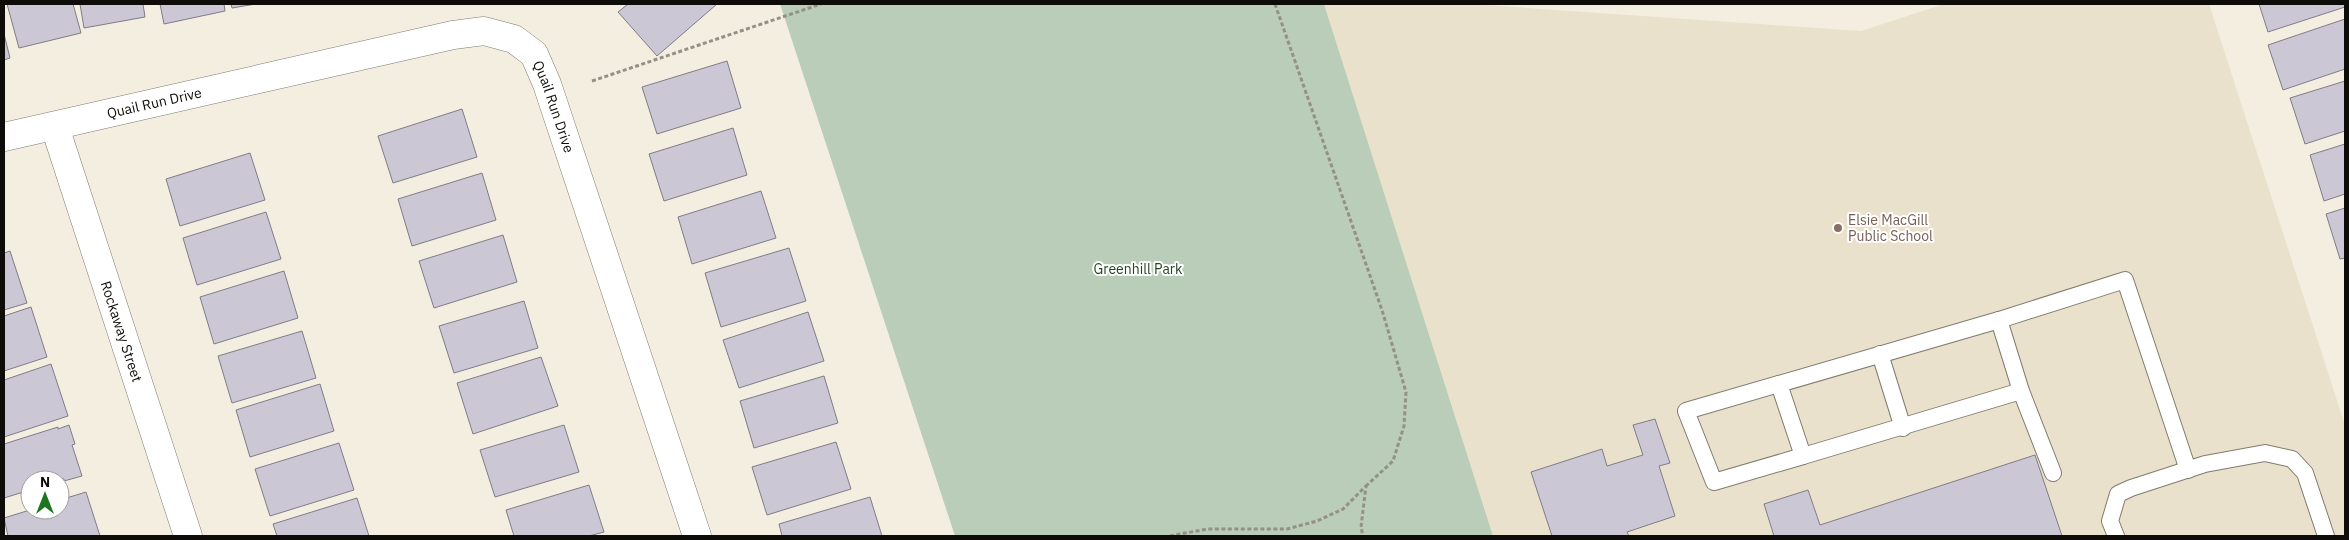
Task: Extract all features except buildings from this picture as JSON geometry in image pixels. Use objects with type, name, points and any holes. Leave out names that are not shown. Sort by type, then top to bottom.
[{"type":"street","name":"Quail Run Drive","points":[[4,137],[55,127],[453,35],[484,31],[514,39],[534,54],[548,84],[697,536]]},
{"type":"street","name":"Rockaway Street","points":[[55,127],[188,536]]},
{"type":"lane","points":[[2021,391],[1903,428],[1714,482],[1686,411],[1999,320],[2124,280],[2188,470]]},
{"type":"lane","points":[[1999,320],[2021,391],[2054,473]]},
{"type":"lane","points":[[1880,354],[1903,428]]},
{"type":"lane","points":[[1779,384],[1803,456]]},
{"type":"lane","points":[[2116,536],[2110,521],[2118,494],[2205,464],[2265,453],[2292,460],[2306,473],[2326,536]]},
{"type":"path","points":[[592,81],[821,4]]},
{"type":"path","points":[[1170,536],[1207,529],[1287,528],[1317,521],[1343,509],[1393,461],[1404,426],[1406,392],[1382,310],[1275,4]]},
{"type":"path","points":[[1363,536],[1361,527],[1366,486]]},
{"type":"shaded area","name":"Elsie MacGill Public School","points":[[1324,4],[1470,4],[1861,31],[1944,4],[2209,4],[2345,425],[2345,536],[1493,536]]},
{"type":"green space","name":"Greenhill Park","points":[[780,4],[1324,4],[1493,536],[955,536]]},
{"type":"place","name":"Elsie MacGill Public School","points":[[1838,228]]}]
